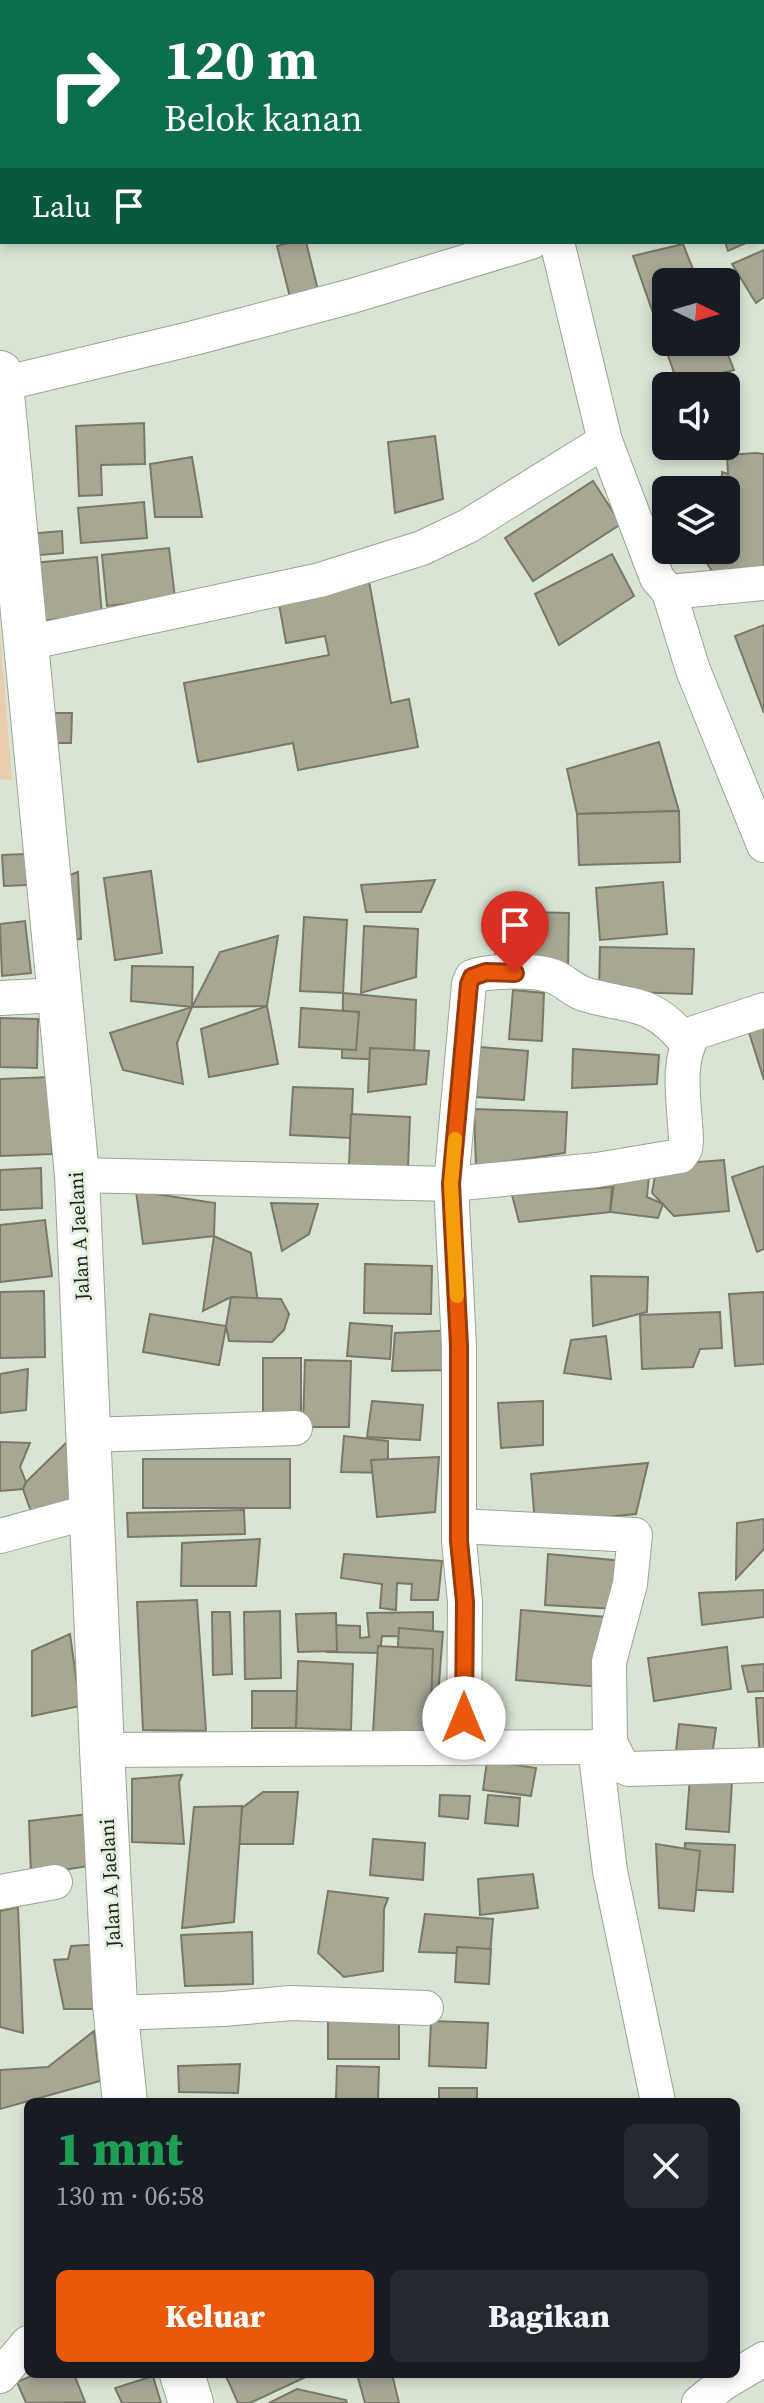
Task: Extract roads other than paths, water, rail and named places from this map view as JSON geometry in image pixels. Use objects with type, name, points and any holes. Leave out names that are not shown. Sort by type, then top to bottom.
[{"type":"street","points":[[1,378],[223,331],[524,244]]},
{"type":"street","points":[[557,244],[605,441],[657,578],[669,592],[693,670],[764,845]]},
{"type":"street","name":"Jalan A Jaelani","points":[[1,378],[77,1175],[102,1750],[116,2013],[125,2098]]},
{"type":"street","points":[[27,643],[320,580],[422,548],[468,526],[605,441]]},
{"type":"street","points":[[669,592],[764,583]]},
{"type":"street","points":[[464,1748],[465,1602],[459,1526],[459,1346],[451,1184],[469,984],[472,977],[486,972],[555,976],[582,993],[644,1007],[672,1024],[687,1043]]},
{"type":"street","points":[[0,998],[59,995]]},
{"type":"street","points":[[77,1175],[451,1184],[597,1170],[680,1156],[686,1140],[683,1058],[687,1043],[694,1033],[764,1010]]},
{"type":"street","points":[[89,1435],[295,1428]]},
{"type":"street","points":[[0,1536],[92,1511]]},
{"type":"street","points":[[459,1526],[635,1535],[630,1584],[609,1662],[602,1744],[610,1871],[657,2098]]},
{"type":"street","points":[[102,1750],[602,1744],[622,1766],[629,1769],[764,1765]]},
{"type":"street","points":[[0,1892],[55,1882]]},
{"type":"street","points":[[116,2013],[291,2003],[426,2008]]},
{"type":"street","points":[[0,2376],[24,2348]]},
{"type":"street","points":[[740,2372],[764,2359]]},
{"type":"street","points":[[183,2378],[191,2403]]}]
